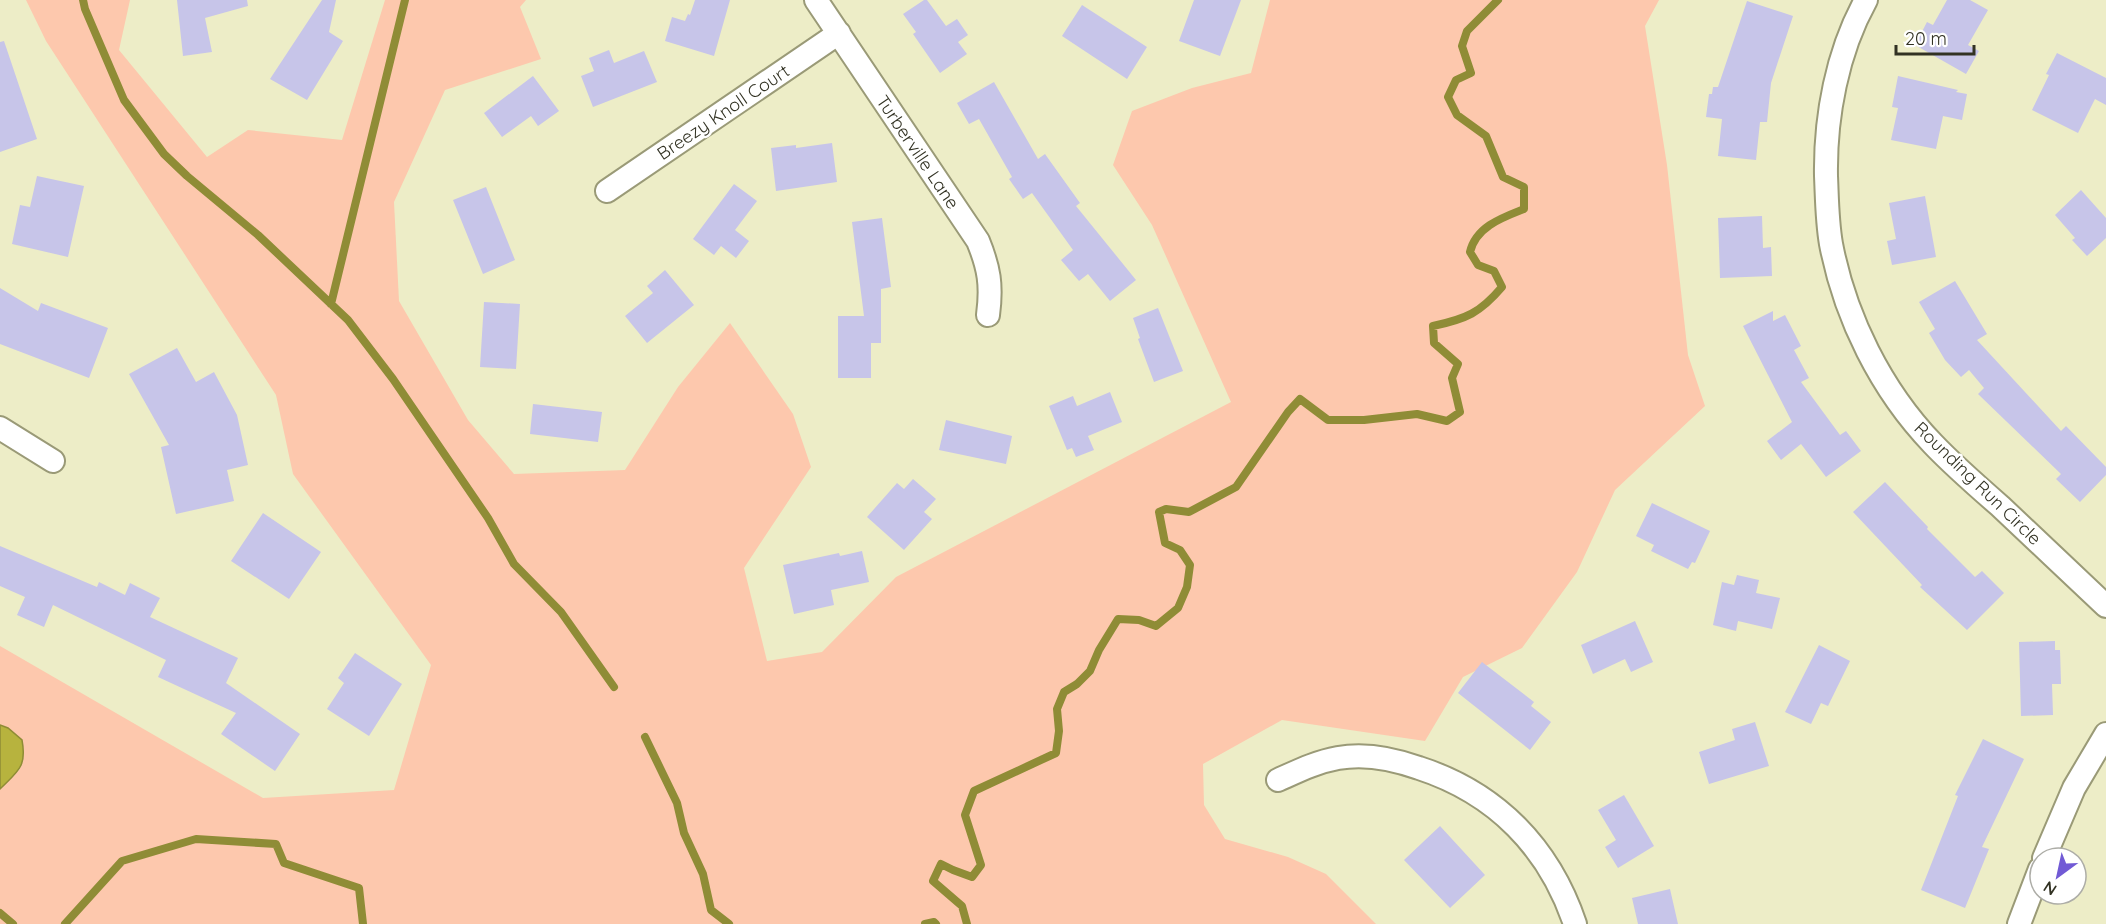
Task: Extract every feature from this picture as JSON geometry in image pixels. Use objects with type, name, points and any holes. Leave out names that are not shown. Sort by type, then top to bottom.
[{"type":"street","name":"Turberville Lane","points":[[816,0],[978,241],[988,266],[991,292],[988,315]]},
{"type":"street","name":"Rounding Run Circle","points":[[1866,0],[1845,51],[1832,98],[1826,147],[1826,195],[1831,244],[1845,296],[1856,324],[1874,364],[1905,410],[1932,443],[2106,606]]},
{"type":"street","name":"Breezy Knoll Court","points":[[607,191],[839,33]]},
{"type":"street","points":[[0,428],[53,461]]},
{"type":"street","points":[[2049,846],[2074,788],[2106,734]]},
{"type":"street","points":[[1278,780],[1306,766],[1340,758],[1370,756],[1403,762],[1458,784],[1485,799],[1525,834],[1549,866],[1569,905],[1575,924]]},
{"type":"street","points":[[2019,924],[2028,900]]},
{"type":"shaded area","points":[[26,0],[130,0],[119,50],[207,157],[248,130],[342,140],[385,0],[526,0],[520,7],[541,59],[445,90],[394,202],[399,301],[468,420],[514,474],[625,470],[678,387],[730,323],[793,414],[811,467],[744,568],[767,661],[822,652],[896,577],[1231,402],[1152,225],[1113,165],[1132,111],[1192,88],[1251,73],[1270,0],[1659,0],[1645,26],[1667,165],[1688,355],[1705,406],[1615,490],[1577,572],[1522,648],[1463,677],[1425,741],[1282,720],[1203,764],[1204,805],[1225,839],[1288,857],[1326,874],[1376,924],[0,924],[0,789],[20,769],[8,728],[0,725],[0,646],[263,798],[394,790],[431,665],[293,474],[276,395],[46,41]]},
{"type":"shaded area","points":[[0,725],[8,728],[22,740],[23,757],[20,768],[0,789]]},
{"type":"building","points":[[177,0],[247,0],[248,6],[205,18],[212,52],[183,56]]},
{"type":"building","points":[[322,0],[336,0],[329,32],[343,41],[307,100],[270,79]]},
{"type":"building","points":[[695,0],[730,0],[714,56],[665,41],[672,17],[685,21],[688,14],[690,15]]},
{"type":"building","points":[[927,0],[946,26],[957,19],[968,35],[958,42],[967,54],[940,73],[913,34],[916,32],[903,14]]},
{"type":"building","points":[[1194,0],[1241,0],[1220,56],[1179,41]]},
{"type":"building","points":[[1947,0],[1970,0],[1988,10],[1968,45],[1979,51],[1966,74],[1915,45],[1927,22],[1933,25]]},
{"type":"building","points":[[1747,1],[1793,16],[1771,83],[1767,122],[1760,122],[1756,160],[1718,156],[1722,119],[1706,117],[1709,94],[1712,94],[1713,87],[1718,87]]},
{"type":"building","points":[[1082,5],[1147,47],[1127,79],[1062,36]]},
{"type":"building","points":[[4,41],[37,139],[0,152],[0,42]]},
{"type":"building","points":[[609,50],[614,63],[644,51],[657,82],[593,107],[581,76],[594,71],[589,58]]},
{"type":"building","points":[[2057,53],[2106,78],[2106,105],[2095,99],[2078,133],[2032,110]]},
{"type":"building","points":[[533,76],[559,111],[538,126],[531,116],[502,137],[484,113]]},
{"type":"building","points":[[1898,76],[1967,94],[1962,120],[1943,116],[1936,149],[1891,140],[1898,108],[1892,107]]},
{"type":"building","points":[[994,82],[1038,159],[1045,154],[1080,203],[1076,206],[1136,280],[1110,301],[1088,274],[1079,281],[1061,260],[1073,250],[1032,193],[1023,199],[1009,179],[1012,177],[979,119],[969,124],[957,103]]},
{"type":"building","points":[[832,143],[837,182],[776,191],[771,148],[796,145],[796,148]]},
{"type":"building","points":[[37,176],[84,186],[68,257],[12,244],[20,205],[30,207]]},
{"type":"building","points":[[734,184],[757,201],[735,230],[749,241],[736,258],[721,246],[714,255],[693,239]]},
{"type":"building","points":[[486,187],[515,260],[483,274],[453,200]]},
{"type":"building","points":[[2081,190],[2106,218],[2106,238],[2087,256],[2072,240],[2075,238],[2055,215]]},
{"type":"building","points":[[1925,196],[1936,257],[1892,265],[1887,241],[1896,239],[1889,203]]},
{"type":"building","points":[[1762,216],[1763,248],[1771,247],[1772,276],[1720,278],[1718,218]]},
{"type":"building","points":[[882,218],[891,287],[881,289],[881,343],[871,343],[871,378],[838,378],[838,316],[864,316],[852,222]]},
{"type":"building","points":[[665,270],[694,305],[647,343],[625,316],[653,293],[647,286]]},
{"type":"building","points":[[1955,281],[1987,334],[1977,340],[2061,431],[2066,426],[2106,467],[2106,475],[2080,502],[2056,479],[2061,474],[1978,394],[1984,388],[1969,370],[1961,377],[1945,360],[1929,333],[1935,329],[1919,302]]},
{"type":"building","points":[[0,288],[38,311],[41,303],[108,328],[89,378],[0,344]]},
{"type":"building","points":[[484,302],[520,304],[516,369],[480,367]]},
{"type":"building","points":[[1158,308],[1183,371],[1154,382],[1133,318]]},
{"type":"building","points":[[1773,311],[1773,321],[1785,315],[1801,346],[1794,350],[1809,378],[1801,382],[1840,435],[1846,431],[1861,451],[1826,477],[1801,444],[1781,460],[1767,441],[1792,422],[1743,326]]},
{"type":"building","points":[[177,348],[196,382],[214,372],[237,415],[248,465],[227,470],[234,501],[176,514],[161,447],[169,445],[129,374]]},
{"type":"building","points":[[1110,392],[1122,422],[1088,436],[1094,450],[1076,457],[1072,448],[1067,450],[1049,406],[1073,396],[1077,406]]},
{"type":"building","points":[[533,404],[602,412],[598,442],[530,434]]},
{"type":"building","points":[[946,420],[1012,436],[1006,464],[939,450]]},
{"type":"building","points":[[913,479],[936,499],[924,512],[932,519],[904,550],[867,517],[897,483],[904,489]]},
{"type":"building","points":[[1885,482],[1928,527],[1927,529],[1975,577],[1982,571],[2004,593],[1967,630],[1920,587],[1922,585],[1853,512]]},
{"type":"building","points":[[1652,503],[1710,531],[1695,563],[1692,562],[1688,569],[1651,551],[1654,545],[1636,536]]},
{"type":"building","points":[[263,513],[321,552],[289,599],[231,561]]},
{"type":"building","points":[[0,546],[97,587],[99,582],[125,595],[130,583],[160,598],[150,617],[238,658],[226,683],[300,734],[275,771],[221,734],[236,713],[158,677],[166,660],[53,605],[44,627],[17,615],[25,597],[0,586]]},
{"type":"building","points":[[862,551],[869,582],[831,590],[834,605],[794,614],[783,565],[839,553],[840,556]]},
{"type":"building","points":[[1737,575],[1759,580],[1756,593],[1780,598],[1772,629],[1738,621],[1736,631],[1713,625],[1722,582],[1734,585]]},
{"type":"building","points":[[1635,621],[1653,662],[1631,672],[1625,659],[1593,674],[1581,645]]},
{"type":"building","points":[[2055,641],[2055,650],[2060,650],[2061,684],[2052,684],[2053,715],[2021,716],[2019,642]]},
{"type":"building","points":[[1819,645],[1850,661],[1828,706],[1821,703],[1811,724],[1785,712]]},
{"type":"building","points":[[355,653],[402,684],[369,736],[327,709],[344,683],[338,678]]},
{"type":"building","points":[[1482,662],[1534,702],[1531,706],[1551,722],[1530,750],[1458,693]]},
{"type":"building","points":[[1755,722],[1769,766],[1709,784],[1699,752],[1735,740],[1732,729]]},
{"type":"building","points":[[1983,739],[2024,759],[1982,847],[1989,849],[1965,908],[1921,890],[1958,796],[1955,795]]},
{"type":"building","points":[[1624,795],[1654,846],[1618,868],[1605,847],[1616,840],[1598,810]]},
{"type":"building","points":[[1440,826],[1485,875],[1450,908],[1404,860]]},
{"type":"building","points":[[1670,889],[1678,924],[1638,924],[1632,898]]},
{"type":"waterway","points":[[83,0],[124,100],[164,154],[258,235],[348,320],[393,379],[488,518],[514,564],[561,612],[614,687]]},
{"type":"waterway","points":[[331,304],[405,0]]},
{"type":"waterway","points":[[967,924],[962,906],[933,881],[941,864],[972,877],[981,865],[965,815],[974,791],[1056,753],[1059,731],[1057,709],[1064,692],[1077,684],[1090,671],[1099,650],[1118,619],[1139,620],[1156,626],[1178,608],[1187,587],[1190,565],[1180,550],[1165,543],[1159,512],[1166,509],[1189,512],[1236,487],[1288,412],[1300,399],[1328,420],[1364,420],[1417,414],[1447,421],[1460,412],[1452,378],[1458,364],[1434,343],[1433,326],[1472,314],[1487,303],[1502,287],[1494,271],[1478,265],[1470,252],[1478,236],[1491,224],[1524,209],[1524,187],[1503,177],[1486,136],[1457,115],[1448,97],[1456,80],[1471,73],[1462,46],[1467,31],[1498,0]]},
{"type":"waterway","points":[[645,737],[677,803],[684,833],[703,874],[711,910],[729,924]]},
{"type":"waterway","points":[[65,924],[122,861],[196,839],[276,844],[284,863],[359,888],[363,924]]},
{"type":"waterway","points":[[0,913],[13,924]]},
{"type":"waterway","points":[[925,924],[934,922],[936,924]]}]
